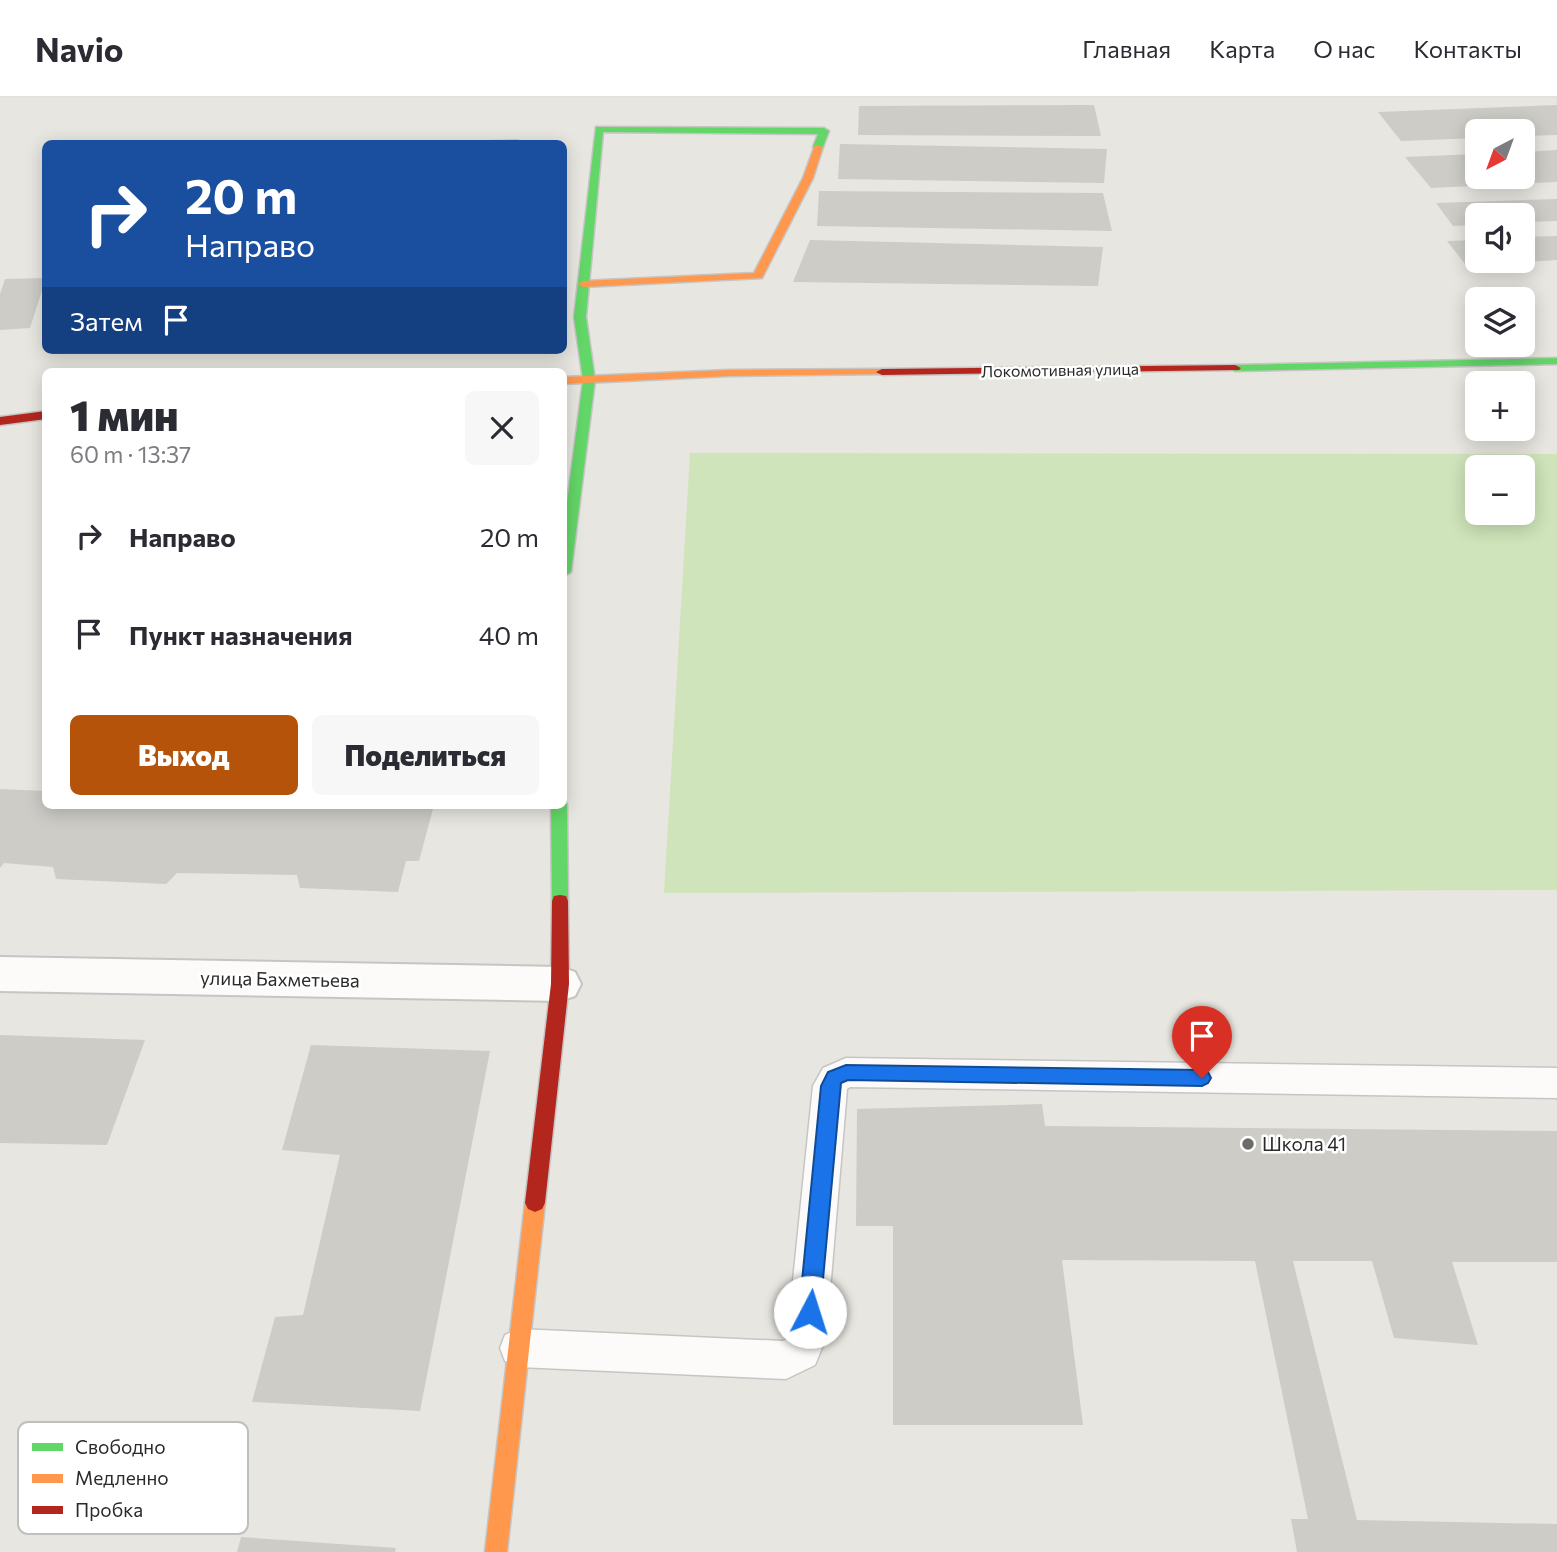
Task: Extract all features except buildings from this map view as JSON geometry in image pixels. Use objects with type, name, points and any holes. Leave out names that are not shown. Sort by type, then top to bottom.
[{"type":"street","points":[[567,549],[589,380],[580,317],[583,284],[599,130],[824,131],[808,178],[758,276],[583,284]]},
{"type":"street","name":"Локомотивная улица","points":[[567,381],[729,373],[1179,369],[1557,361]]},
{"type":"street","points":[[0,421],[42,416]]},
{"type":"street","points":[[496,1552],[561,984],[559,809]]},
{"type":"street","name":"улица Бахметьева","points":[[0,974],[561,984]]},
{"type":"lane","points":[[519,1348],[786,1360],[801,1352],[807,1338],[830,1086],[835,1078],[846,1072],[1557,1083]]},
{"type":"green space","points":[[690,453],[1557,454],[1557,890],[664,893]]},
{"type":"traffic: fast","points":[[567,549],[589,380],[580,317],[599,129],[824,131],[818,147]]},
{"type":"traffic: fast","points":[[1235,368],[1557,361]]},
{"type":"traffic: fast","points":[[559,809],[560,901]]},
{"type":"traffic: slow","points":[[583,284],[758,276],[808,178],[818,147]]},
{"type":"traffic: slow","points":[[567,381],[729,373],[882,372]]},
{"type":"traffic: slow","points":[[496,1552],[535,1203]]},
{"type":"traffic: jam","points":[[882,372],[1235,368]]},
{"type":"traffic: jam","points":[[0,421],[42,416]]},
{"type":"traffic: jam","points":[[535,1203],[560,984],[560,901]]},
{"type":"place","name":"Школа 41","points":[[1248,1144]]},
{"type":"route","points":[[810,1312],[830,1086],[835,1078],[846,1072],[1202,1078]]}]
